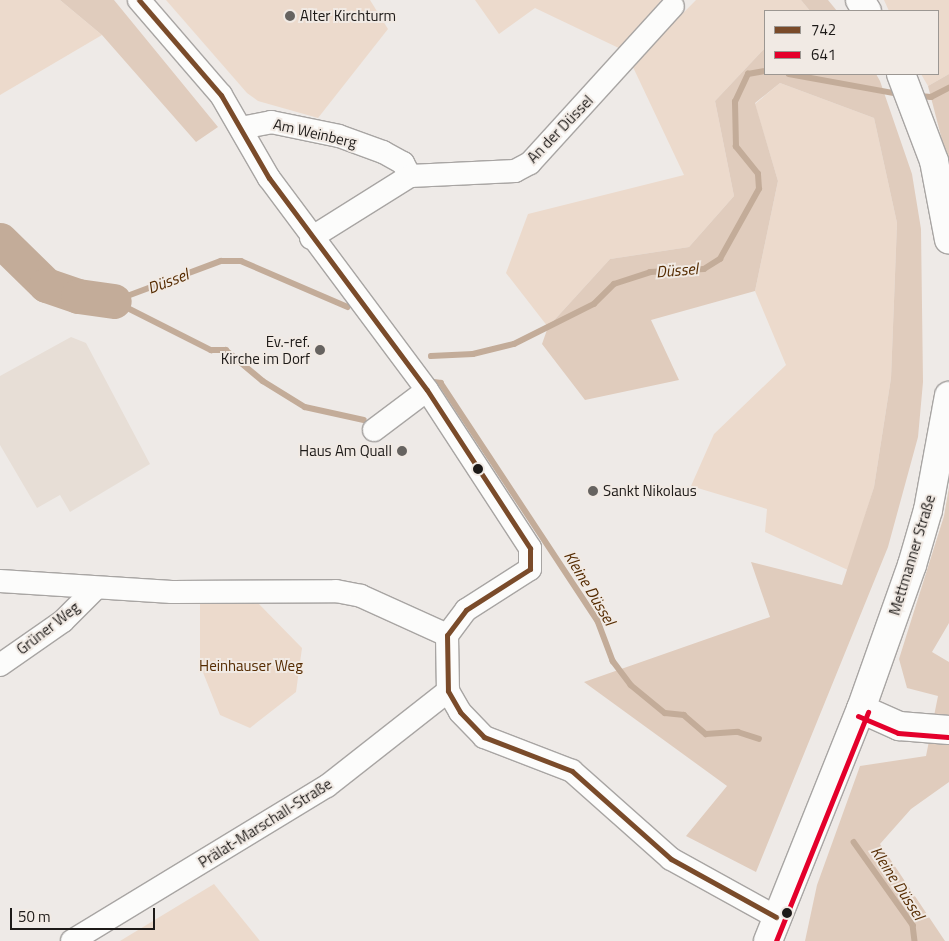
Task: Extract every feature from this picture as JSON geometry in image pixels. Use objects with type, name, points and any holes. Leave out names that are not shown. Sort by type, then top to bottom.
[{"type":"main road","points":[[901,75],[917,111],[934,161],[949,240]]},
{"type":"main road","name":"Mettmanner Straße","points":[[772,929],[861,710],[928,510],[949,396]]},
{"type":"main road","points":[[861,710],[899,726],[949,730]]},
{"type":"street","points":[[140,0],[221,95],[311,238],[427,390],[523,535],[532,558],[530,570],[522,577],[466,610],[447,635],[448,691],[484,737],[572,771],[671,859],[772,929]]},
{"type":"street","name":"An der Düssel","points":[[410,176],[515,171],[530,163],[672,6]]},
{"type":"street","name":"Am Weinberg","points":[[241,128],[271,122],[339,136],[384,152],[402,163],[410,176]]},
{"type":"street","points":[[311,238],[410,176]]},
{"type":"street","points":[[374,430],[427,390]]},
{"type":"street","points":[[0,581],[95,589],[336,591],[361,596],[447,635]]},
{"type":"street","name":"Grüner Weg","points":[[0,665],[64,620],[95,589]]},
{"type":"street","name":"Prälat-Marschall-Straße","points":[[72,941],[327,786],[448,691]]},
{"type":"shaded area","points":[[60,0],[114,0],[218,127],[196,142],[102,35]]},
{"type":"shaded area","points":[[801,0],[828,0],[836,10],[809,10]]},
{"type":"shaded area","points":[[764,49],[764,75],[877,75],[912,174],[921,229],[923,382],[918,437],[888,547],[756,872],[686,836],[727,786],[584,682],[770,617],[751,562],[842,585],[874,487],[891,378],[897,223],[874,118],[780,83],[755,103],[778,181],[755,291],[651,320],[679,380],[585,400],[542,344],[548,327],[610,259],[689,247],[734,196],[715,101]]},
{"type":"shaded area","points":[[949,74],[949,167],[928,86]]},
{"type":"shaded area","points":[[71,337],[86,343],[150,464],[70,512],[60,495],[37,508],[0,445],[0,376]]},
{"type":"shaded area","points":[[949,487],[949,623],[932,652],[949,662],[949,782],[911,809],[880,844],[945,941],[805,941],[817,885],[860,766],[926,756],[938,696],[907,688],[899,659],[944,516]]},
{"type":"green space","points":[[0,0],[60,0],[102,35],[0,95]]},
{"type":"green space","points":[[166,0],[370,0],[388,29],[318,118],[258,101],[247,93]]},
{"type":"green space","points":[[475,0],[661,0],[625,51],[535,8],[499,34]]},
{"type":"green space","points":[[696,0],[801,0],[809,10],[764,10],[764,49],[715,101],[734,196],[689,247],[610,259],[548,327],[506,273],[528,214],[684,175],[632,65]]},
{"type":"green space","points":[[884,0],[949,0],[949,74],[928,86],[922,75],[939,75],[939,10],[889,10]]},
{"type":"green space","points":[[780,83],[874,118],[897,223],[891,378],[874,487],[848,570],[765,532],[767,509],[691,486],[714,434],[786,365],[755,291],[778,181],[755,104]]},
{"type":"green space","name":"Heinhauser Weg","points":[[257,602],[302,648],[296,692],[250,728],[220,715],[200,665],[200,604]]},
{"type":"green space","points":[[214,884],[260,941],[120,941]]},
{"type":"waterway","name":"Düssel","points":[[431,356],[473,354],[514,344],[594,304],[614,284],[650,272],[704,269],[720,259],[759,189],[758,174],[736,147],[735,102],[748,74],[764,71]]},
{"type":"waterway","name":"Düssel","points":[[794,75],[899,94]]},
{"type":"waterway","name":"Düssel","points":[[919,96],[931,97],[949,88]]},
{"type":"waterway","name":"Düssel","points":[[0,240],[46,285],[78,296],[114,301]]},
{"type":"waterway","name":"Düssel","points":[[114,301],[221,261],[241,261],[348,307]]},
{"type":"waterway","name":"Kleine Düssel","points":[[114,301],[211,350],[226,350],[263,381],[305,407],[364,420]]},
{"type":"waterway","name":"Kleine Düssel","points":[[434,382],[441,383],[598,621],[613,661],[631,685],[665,713],[684,715],[706,734],[738,732],[759,739]]},
{"type":"waterway","name":"Kleine Düssel","points":[[854,842],[913,925],[915,941]]},
{"type":"transit line","name":"742","points":[[139,0],[221,95],[269,178],[427,390],[530,548],[530,569],[466,610],[447,635],[448,691],[460,712],[484,737],[572,771],[671,859],[776,917]]},
{"type":"transit line","name":"641","points":[[776,941],[868,712]]},
{"type":"transit line","name":"641","points":[[858,716],[898,733],[948,737]]},
{"type":"place","name":"Alter Kirchturm","points":[[290,16]]},
{"type":"place","name":"Ev.-ref. Kirche im Dorf","points":[[320,350]]},
{"type":"place","name":"Haus Am Quall","points":[[402,451]]},
{"type":"place","name":"Sankt Nikolaus","points":[[593,491]]}]
